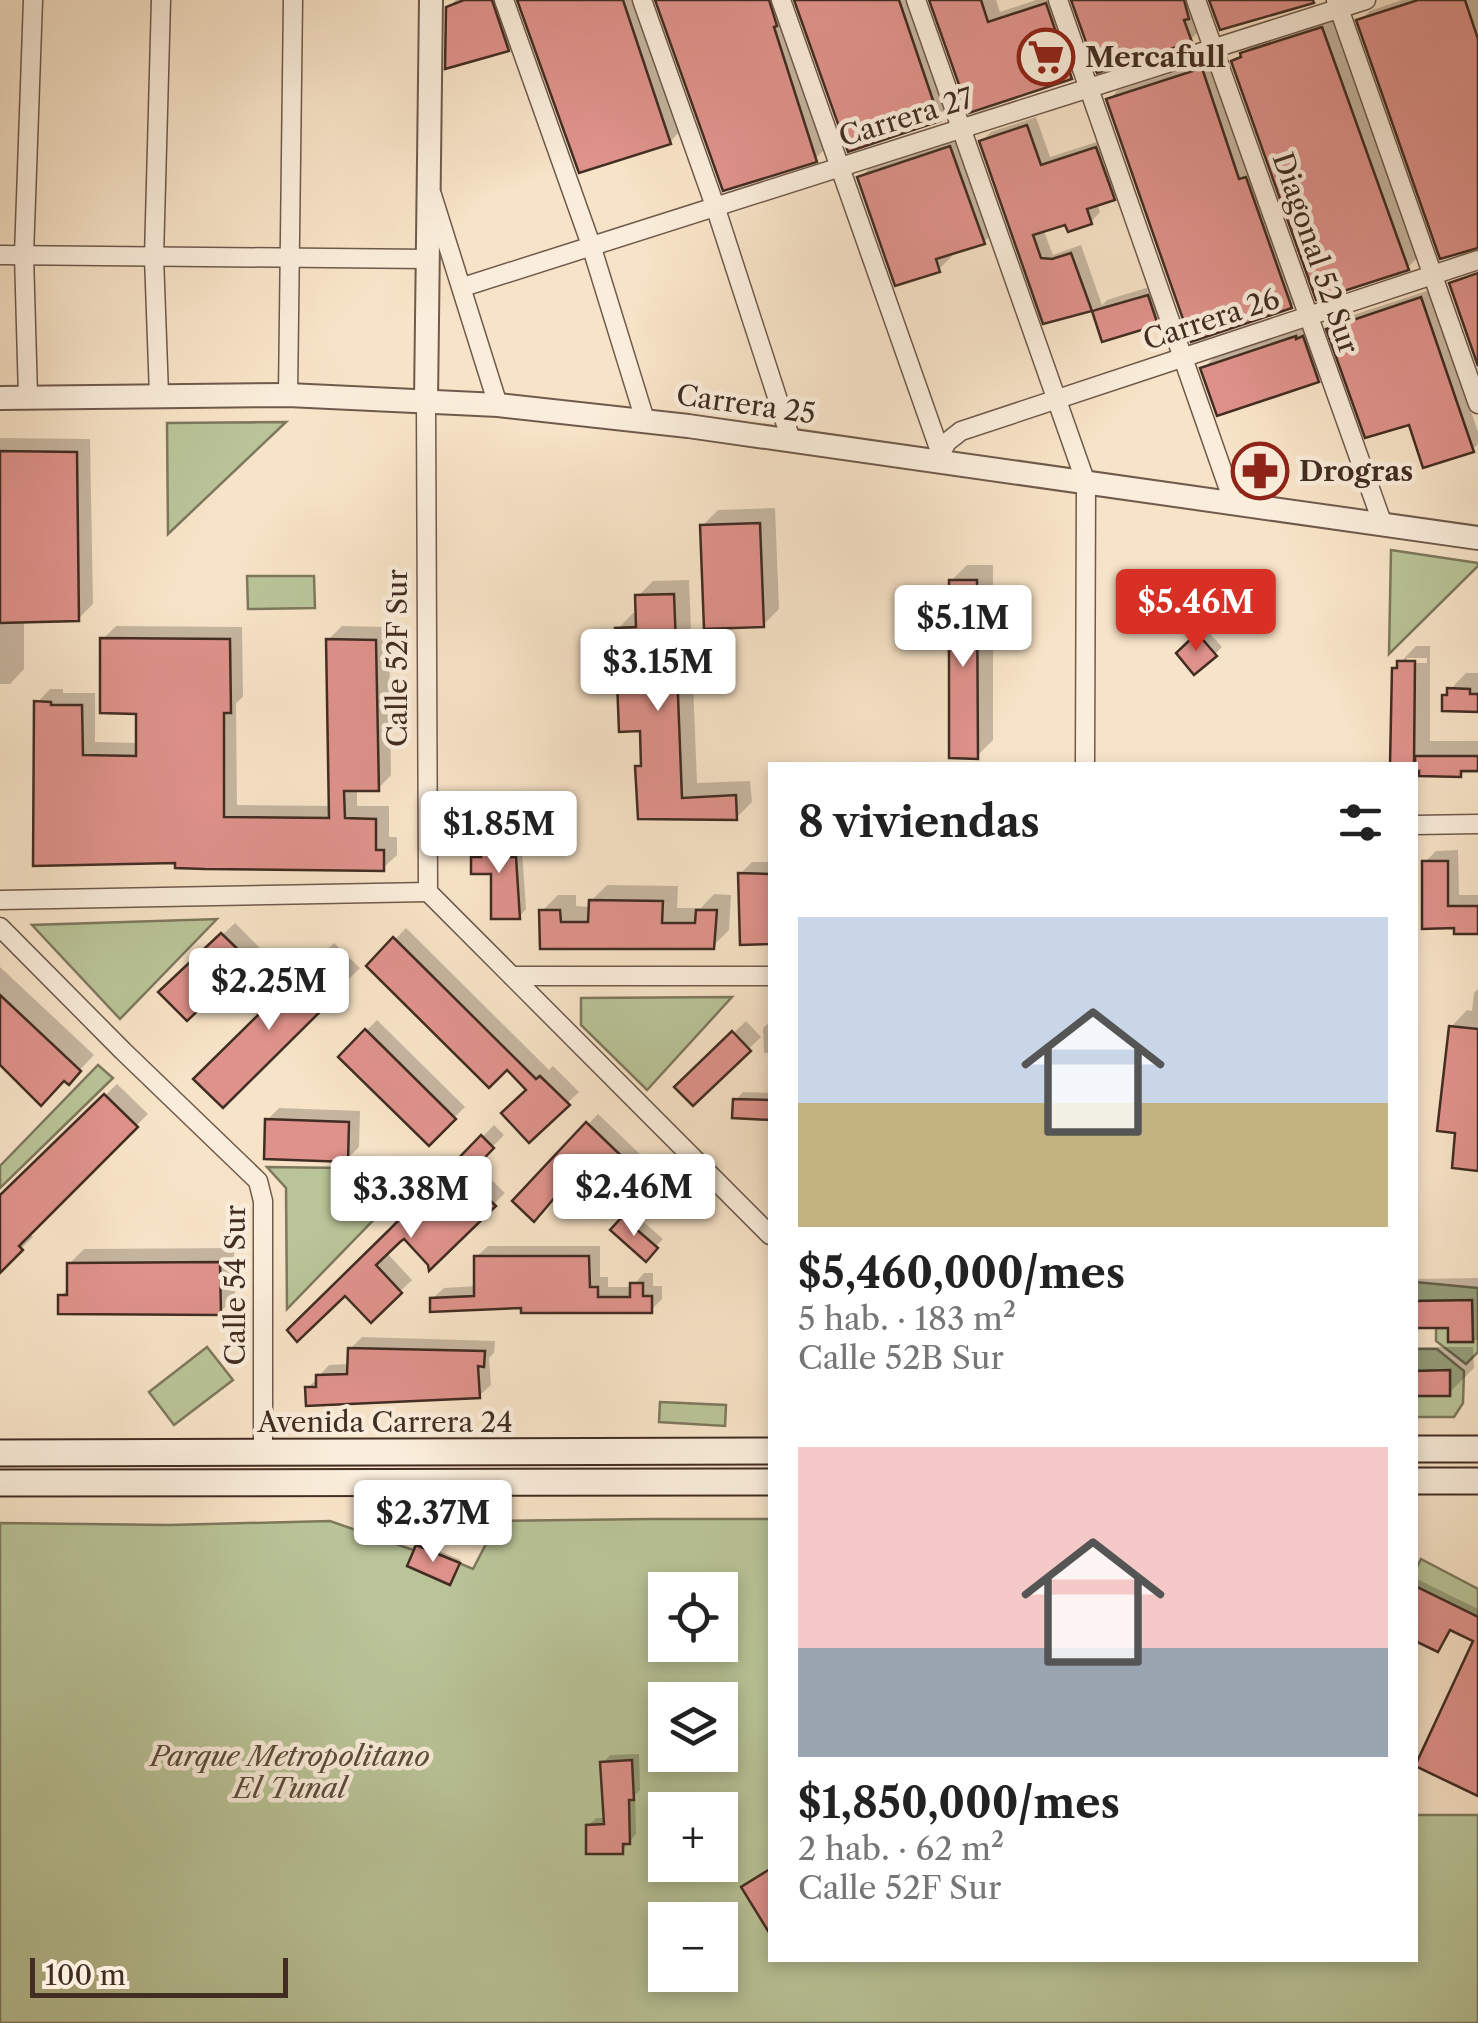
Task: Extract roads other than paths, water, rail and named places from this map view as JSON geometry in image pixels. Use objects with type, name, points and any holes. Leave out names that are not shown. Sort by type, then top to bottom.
[{"type":"main road","points":[[1418,1450],[1478,1449]]},
{"type":"main road","name":"Avenida Carrera 24","points":[[0,1453],[768,1451]]},
{"type":"main road","points":[[1418,1481],[1478,1481]]},
{"type":"main road","points":[[0,1483],[768,1482]]},
{"type":"street","points":[[28,397],[24,255],[33,0]]},
{"type":"street","points":[[160,396],[154,257],[162,0]]},
{"type":"street","points":[[288,396],[293,0]]},
{"type":"street","name":"Calle 52F Sur","points":[[428,892],[426,401],[431,0]]},
{"type":"street","points":[[504,0],[592,245],[645,420]]},
{"type":"street","points":[[642,0],[715,206],[790,440]]},
{"type":"street","points":[[781,0],[942,457]]},
{"type":"street","points":[[916,0],[1086,483],[1084,762]]},
{"type":"street","points":[[1058,0],[1234,504]]},
{"type":"street","name":"Diagonal 52 Sur","points":[[1196,0],[1383,524]]},
{"type":"street","name":"Carrera 27","points":[[463,286],[1215,49],[1337,4],[1366,0]]},
{"type":"street","points":[[1337,4],[1478,404]]},
{"type":"street","points":[[428,184],[498,405]]},
{"type":"street","points":[[0,254],[428,260]]},
{"type":"street","name":"Carrera 26","points":[[942,457],[946,442],[961,431],[1478,260]]},
{"type":"street","name":"Carrera 25","points":[[0,398],[288,396],[498,405],[942,457],[1086,483],[1478,538]]},
{"type":"street","name":"Carrera 26","points":[[931,426],[961,431]]},
{"type":"street","points":[[1418,825],[1478,824]]},
{"type":"street","points":[[0,900],[428,892],[768,1233]]},
{"type":"street","name":"Calle 54 Sur","points":[[0,927],[258,1181],[263,1201],[262,1452]]},
{"type":"street","points":[[512,976],[768,976]]},
{"type":"place","name":"Mercafull","points":[[1046,57]]},
{"type":"place","name":"Drogras","points":[[1260,471]]},
{"type":"park label","name":"Parque Metropolitano El Tunal","points":[[290,1772]]}]
